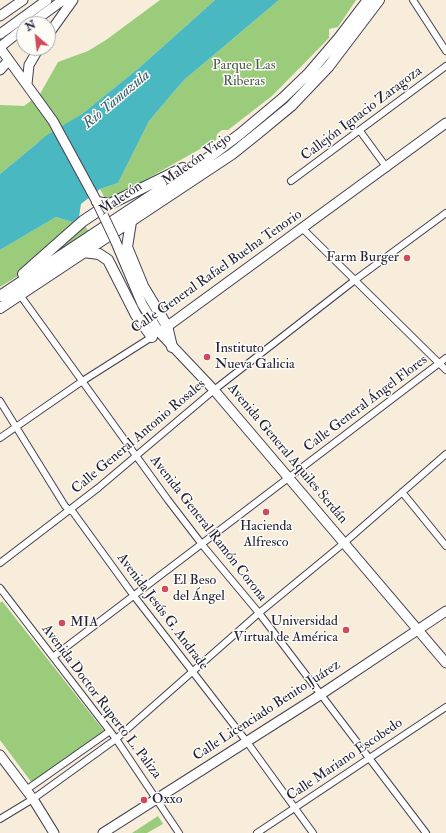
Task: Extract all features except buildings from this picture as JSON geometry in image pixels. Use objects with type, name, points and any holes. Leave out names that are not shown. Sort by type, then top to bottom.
[{"type":"main road","points":[[0,16],[23,0]]},
{"type":"main road","points":[[0,34],[46,0]]},
{"type":"main road","points":[[41,16],[63,0]]},
{"type":"main road","points":[[56,24],[73,0]]},
{"type":"main road","name":"Malecón","points":[[1,295],[206,160],[268,112],[304,78],[339,38],[368,0]]},
{"type":"main road","name":"Malecón Viejo","points":[[0,308],[232,154],[291,106],[329,66],[379,0]]},
{"type":"main road","points":[[0,70],[3,52],[16,37]]},
{"type":"main road","points":[[3,52],[53,121],[99,206],[133,284],[152,322],[172,347]]},
{"type":"main road","points":[[28,85],[29,66],[35,56]]},
{"type":"main road","name":"Calle General Rafael Buelna Tenorio","points":[[159,332],[387,168],[446,123]]},
{"type":"main road","points":[[1,295],[99,206],[110,204],[187,166],[206,160]]},
{"type":"main road","points":[[130,222],[127,237],[129,251],[153,306],[159,332]]},
{"type":"main road","points":[[83,252],[99,254],[108,260],[136,315],[159,332]]},
{"type":"main road","name":"Avenida General Aquiles Serdán","points":[[172,347],[214,390],[446,663]]},
{"type":"main road","name":"Calle Licenciado Benito Juárez","points":[[103,833],[320,695],[446,611]]},
{"type":"main road","points":[[0,755],[26,790],[54,833]]},
{"type":"street","points":[[413,0],[446,51]]},
{"type":"street","name":"Callejón Ignacio Zaragoza","points":[[291,181],[446,66]]},
{"type":"street","points":[[360,131],[387,168]]},
{"type":"street","name":"Calle General Antonio Rosales","points":[[0,563],[135,457],[214,390],[355,280],[446,213]]},
{"type":"street","points":[[303,229],[446,370]]},
{"type":"street","name":"Avenida General Ramón Corona","points":[[20,295],[135,457],[202,544],[259,613],[368,759],[426,833]]},
{"type":"street","name":"Calle General Rafael Buelna Tenorio","points":[[0,438],[81,382],[159,332]]},
{"type":"street","name":"Calle General Ángel Flores","points":[[53,657],[446,358]]},
{"type":"street","name":"Avenida Jesús G. Andrade","points":[[0,401],[69,510],[73,512],[134,596],[247,742],[313,833]]},
{"type":"street","points":[[0,819],[32,799],[116,739],[259,613],[344,543],[446,454]]},
{"type":"street","points":[[402,492],[446,546]]},
{"type":"street","name":"Avenida Doctor Ruperto L. Paliza","points":[[0,588],[116,739],[157,798],[179,833]]},
{"type":"street","name":"Calle Mariano Escobedo","points":[[257,833],[446,707]]},
{"type":"street","points":[[26,790],[110,731]]},
{"type":"green space","name":"Parque Las Riberas","points":[[160,0],[215,0],[140,67],[82,114],[36,144],[0,174],[0,105],[24,106],[40,94],[58,62],[88,51],[106,40]]},
{"type":"green space","name":"Parque Las Riberas","points":[[279,0],[356,0],[338,27],[329,29],[329,38],[272,96],[228,130],[222,130],[217,134],[216,140],[145,180],[108,204],[100,189],[118,183],[149,121],[184,80]]},
{"type":"green space","points":[[56,217],[72,222],[79,217],[89,232],[0,287],[0,250]]},
{"type":"green space","points":[[2,601],[104,731],[32,783],[0,740],[0,603]]},
{"type":"green space","points":[[158,816],[163,824],[147,833],[132,833]]},
{"type":"water","name":"Río Tamazula","points":[[215,0],[279,0],[184,80],[149,121],[118,183],[100,189],[81,204],[79,217],[72,222],[56,217],[0,250],[0,174],[47,135],[82,114],[140,67]]},
{"type":"place","name":"Farm Burger","points":[[407,258]]},
{"type":"place","name":"Instituto Nueva Galicia","points":[[207,357]]},
{"type":"place","name":"Hacienda Alfresco","points":[[266,512]]},
{"type":"place","name":"El Beso del Ángel","points":[[165,589]]},
{"type":"place","name":"MIA","points":[[62,623]]},
{"type":"place","name":"Universidad Virtual de América","points":[[346,630]]},
{"type":"place","name":"Oxxo","points":[[144,800]]}]
